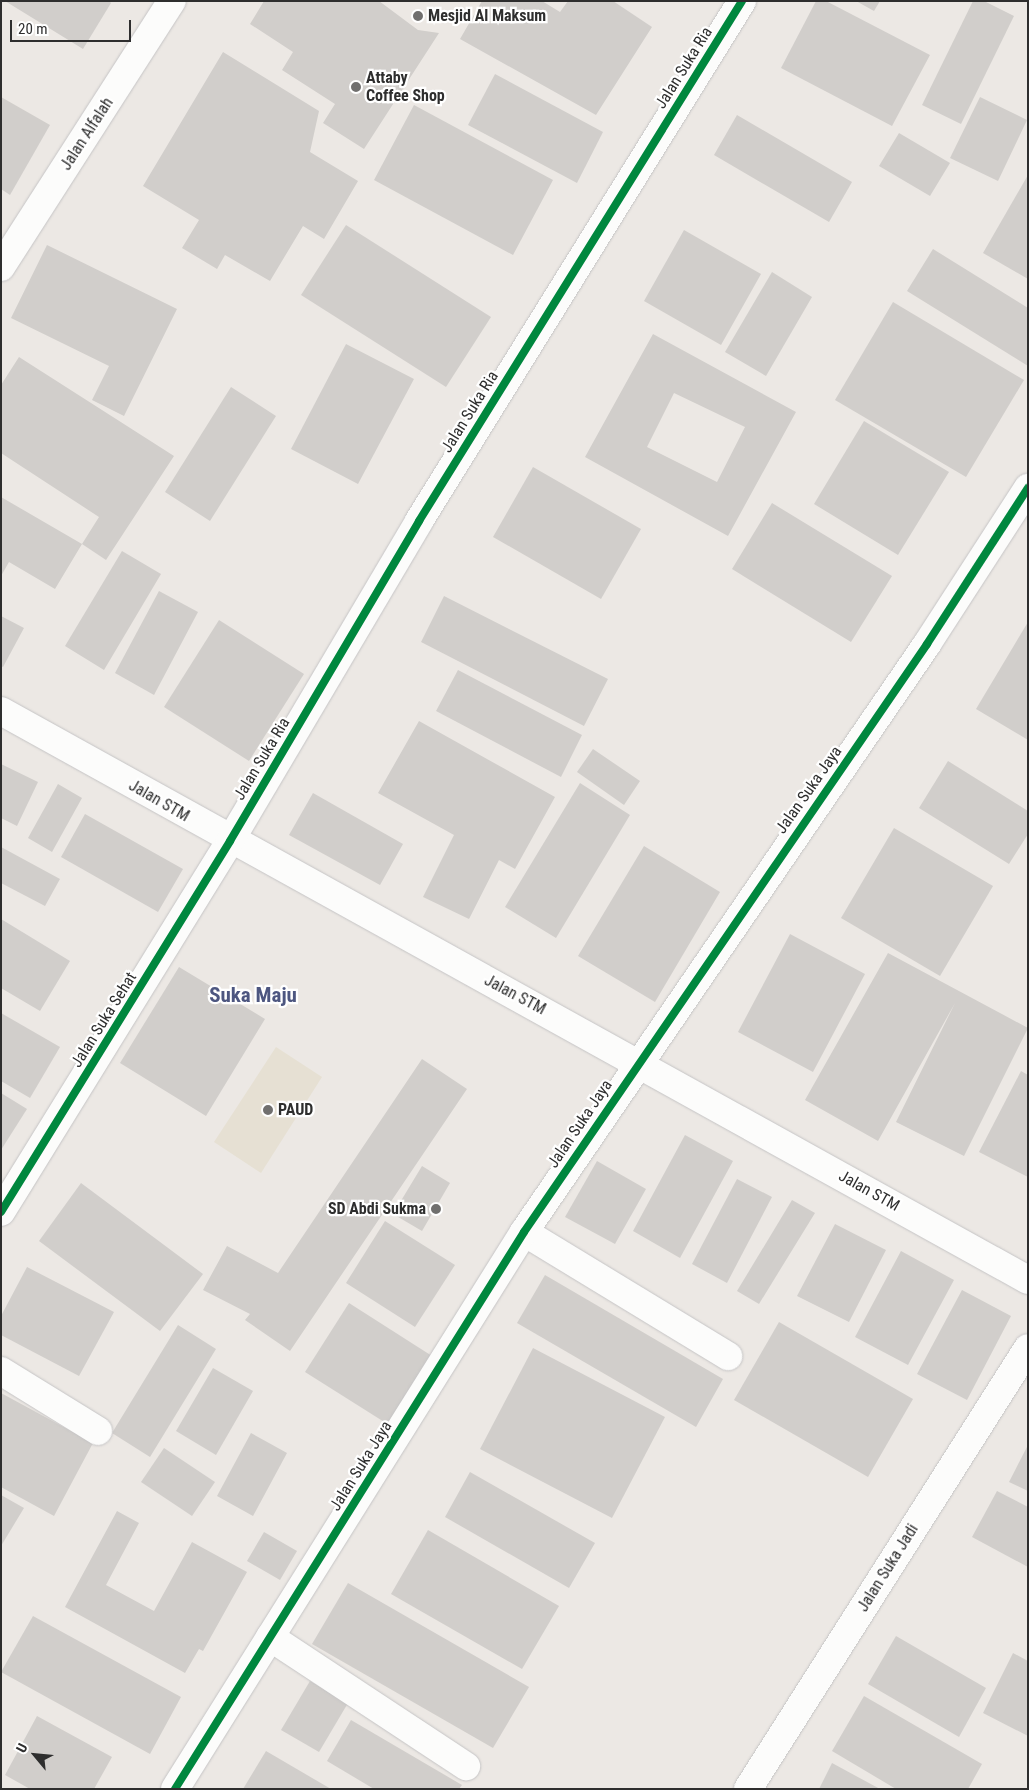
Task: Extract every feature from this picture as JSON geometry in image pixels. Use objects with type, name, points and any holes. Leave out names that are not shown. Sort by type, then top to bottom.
[{"type":"street","name":"Jalan Alfalah","points":[[1,267],[172,1]]},
{"type":"street","name":"Jalan Suka Ria","points":[[230,841],[419,521],[742,1]]},
{"type":"street","name":"Jalan Suka Jaya","points":[[175,1789],[524,1232],[638,1061],[927,644],[1028,488]]},
{"type":"street","name":"Jalan STM","points":[[1,711],[230,841],[638,1061],[1028,1280]]},
{"type":"street","name":"Jalan Suka Sehat","points":[[1,1212],[230,841]]},
{"type":"street","points":[[524,1232],[728,1356]]},
{"type":"street","name":"Jalan Suka Jadi","points":[[748,1789],[1028,1348]]},
{"type":"street","points":[[1,1371],[98,1431]]},
{"type":"street","points":[[270,1637],[466,1766]]},
{"type":"shaded area","name":"PAUD","points":[[276,1047],[322,1077],[261,1173],[214,1142]]},
{"type":"building","points":[[5,1],[109,1],[111,3],[83,49]]},
{"type":"building","name":"Attaby Coffee Shop","points":[[264,1],[379,1],[418,30],[439,33],[364,149],[323,123],[335,104],[282,70],[293,52],[250,24]]},
{"type":"building","points":[[482,1],[542,1],[560,12],[568,1],[613,1],[652,27],[596,115],[460,39]]},
{"type":"building","points":[[816,1],[826,1],[930,55],[892,126],[781,68]]},
{"type":"building","points":[[856,1],[880,1],[874,11]]},
{"type":"building","points":[[973,1],[984,1],[1014,16],[961,124],[922,105]]},
{"type":"building","points":[[223,52],[319,111],[310,152],[358,181],[324,239],[303,226],[270,281],[225,255],[217,269],[182,248],[199,220],[143,186]]},
{"type":"building","points":[[495,74],[603,132],[577,183],[468,125]]},
{"type":"building","points":[[1,97],[50,125],[10,195],[1,189]]},
{"type":"building","points":[[980,97],[1027,120],[998,181],[950,158]]},
{"type":"building","points":[[414,105],[553,180],[513,255],[374,180]]},
{"type":"building","points":[[737,115],[852,182],[829,222],[714,155]]},
{"type":"building","points":[[899,133],[950,163],[930,196],[879,166]]},
{"type":"building","points":[[1028,175],[1028,279],[983,253]]},
{"type":"building","points":[[346,225],[491,317],[446,387],[301,295]]},
{"type":"building","points":[[684,230],[761,274],[721,345],[644,301]]},
{"type":"building","points":[[47,245],[177,309],[124,416],[92,400],[109,366],[11,318]]},
{"type":"building","points":[[933,249],[1028,308],[1028,366],[907,291]]},
{"type":"building","points":[[772,272],[812,297],[766,376],[725,352]]},
{"type":"building","points":[[893,302],[1024,380],[966,477],[835,400]]},
{"type":"building","points":[[653,334],[796,412],[728,536],[585,457]],"holes":[[[674,393],[745,427],[717,482],[647,447]]]},
{"type":"building","points":[[346,344],[414,379],[358,484],[291,449]]},
{"type":"building","points":[[19,357],[174,456],[106,560],[82,544],[99,517],[1,453],[1,385]]},
{"type":"building","points":[[231,387],[276,416],[210,521],[165,492]]},
{"type":"building","points":[[864,421],[949,472],[898,555],[814,504]]},
{"type":"building","points":[[533,467],[641,529],[601,599],[493,537]]},
{"type":"building","points":[[1,497],[82,544],[55,589],[9,562],[1,576]]},
{"type":"building","points":[[772,503],[892,576],[851,642],[732,569]]},
{"type":"building","points":[[122,551],[161,574],[104,670],[65,646]]},
{"type":"building","points":[[159,591],[198,612],[154,695],[115,673]]},
{"type":"building","points":[[444,596],[608,679],[584,726],[421,642]]},
{"type":"building","points":[[1,616],[24,628],[3,667],[1,666]]},
{"type":"building","points":[[219,620],[304,674],[249,761],[164,707]]},
{"type":"building","points":[[1028,622],[1028,740],[976,709]]},
{"type":"building","points":[[458,670],[582,735],[561,777],[436,711]]},
{"type":"building","points":[[419,721],[555,797],[515,869],[499,860],[469,919],[423,897],[454,835],[378,793]]},
{"type":"building","points":[[593,749],[640,781],[624,805],[577,772]]},
{"type":"building","points":[[948,761],[1028,811],[1028,834],[1009,864],[919,808]]},
{"type":"building","points":[[1,764],[38,782],[17,826],[1,818]]},
{"type":"building","points":[[580,783],[630,815],[556,938],[505,907]]},
{"type":"building","points":[[58,784],[82,798],[52,852],[28,838]]},
{"type":"building","points":[[313,793],[403,844],[380,885],[289,835]]},
{"type":"building","points":[[85,814],[183,869],[158,912],[61,857]]},
{"type":"building","points":[[894,828],[993,886],[940,976],[841,918]]},
{"type":"building","points":[[644,846],[720,892],[655,1002],[578,956]]},
{"type":"building","points":[[1,847],[60,879],[45,906],[1,883]]},
{"type":"building","points":[[1,919],[70,961],[40,1011],[1,988]]},
{"type":"building","points":[[790,934],[865,974],[813,1072],[738,1032]]},
{"type":"building","points":[[888,953],[1028,1028],[964,1156],[896,1122],[955,1003],[878,1141],[805,1100]]},
{"type":"building","points":[[179,967],[265,1019],[206,1116],[120,1063]]},
{"type":"building","points":[[1,1013],[60,1047],[30,1098],[1,1081]]},
{"type":"building","points":[[422,1059],[467,1089],[290,1351],[245,1320],[250,1314],[203,1290],[227,1246],[278,1273]]},
{"type":"building","points":[[1021,1071],[1028,1075],[1028,1177],[979,1152]]},
{"type":"building","points":[[1,1093],[27,1109],[1,1150]]},
{"type":"building","points":[[685,1135],[733,1161],[680,1258],[633,1231]]},
{"type":"building","points":[[597,1161],[646,1189],[615,1244],[565,1217]]},
{"type":"building","points":[[422,1166],[450,1183],[422,1231],[393,1214]]},
{"type":"building","points":[[737,1179],[772,1197],[727,1283],[692,1264]]},
{"type":"building","points":[[81,1183],[203,1274],[160,1331],[39,1241]]},
{"type":"building","points":[[792,1200],[815,1213],[759,1304],[737,1291]]},
{"type":"building","points":[[385,1221],[455,1265],[415,1327],[346,1283]]},
{"type":"building","points":[[835,1224],[886,1250],[849,1322],[797,1296]]},
{"type":"building","points":[[901,1251],[954,1280],[908,1365],[855,1337]]},
{"type":"building","points":[[27,1267],[114,1312],[79,1376],[1,1335],[1,1316]]},
{"type":"building","points":[[545,1275],[723,1379],[696,1427],[517,1323]]},
{"type":"building","points":[[962,1290],[1011,1316],[967,1400],[917,1374]]},
{"type":"building","points":[[349,1303],[432,1356],[389,1425],[305,1372]]},
{"type":"building","points":[[779,1322],[913,1399],[868,1477],[734,1400]]},
{"type":"building","points":[[178,1325],[216,1349],[150,1457],[112,1433]]},
{"type":"building","points":[[533,1348],[665,1417],[612,1518],[480,1449]]},
{"type":"building","points":[[213,1368],[253,1391],[216,1455],[176,1431]]},
{"type":"building","points":[[1,1393],[93,1443],[54,1516],[1,1487]]},
{"type":"building","points":[[251,1433],[287,1453],[253,1516],[217,1496]]},
{"type":"building","points":[[1028,1445],[1028,1491],[1009,1482]]},
{"type":"building","points":[[164,1448],[215,1482],[192,1516],[141,1482]]},
{"type":"building","points":[[470,1472],[595,1543],[569,1588],[445,1517]]},
{"type":"building","points":[[997,1491],[1028,1507],[1028,1567],[972,1537]]},
{"type":"building","points":[[1,1495],[24,1508],[1,1546]]},
{"type":"building","points":[[117,1511],[139,1523],[106,1585],[154,1611],[192,1542],[247,1572],[203,1651],[199,1649],[185,1673],[65,1607]]},
{"type":"building","points":[[428,1530],[559,1606],[522,1669],[391,1594]]},
{"type":"building","points":[[264,1532],[297,1551],[280,1580],[247,1561]]},
{"type":"building","points":[[348,1583],[529,1687],[493,1748],[312,1644]]},
{"type":"building","points":[[33,1616],[181,1697],[150,1754],[1,1672]]},
{"type":"building","points":[[896,1636],[986,1688],[959,1737],[868,1684]]},
{"type":"building","points":[[1013,1653],[1028,1661],[1028,1736],[983,1713]]},
{"type":"building","points":[[310,1681],[348,1703],[319,1752],[281,1730]]},
{"type":"building","points":[[864,1696],[982,1764],[968,1789],[896,1789],[832,1751]]},
{"type":"building","points":[[37,1716],[112,1757],[94,1789],[30,1789],[5,1775]]},
{"type":"building","points":[[351,1720],[462,1785],[459,1789],[374,1789],[327,1761]]},
{"type":"building","points":[[266,1751],[331,1789],[243,1789]]},
{"type":"building","points":[[832,1763],[880,1789],[819,1789]]},
{"type":"cycle path","points":[[1,1212],[230,841],[419,521],[742,1]]},
{"type":"cycle path","points":[[175,1789],[524,1232],[927,644],[1028,488]]},
{"type":"place","name":"Mesjid Al Maksum","points":[[418,16]]},
{"type":"place","name":"Attaby Coffee Shop","points":[[356,87]]},
{"type":"place","name":"PAUD","points":[[268,1110]]},
{"type":"place","name":"SD Abdi Sukma","points":[[436,1209]]},
{"type":"district","name":"Suka Maju","points":[[253,995]]}]
